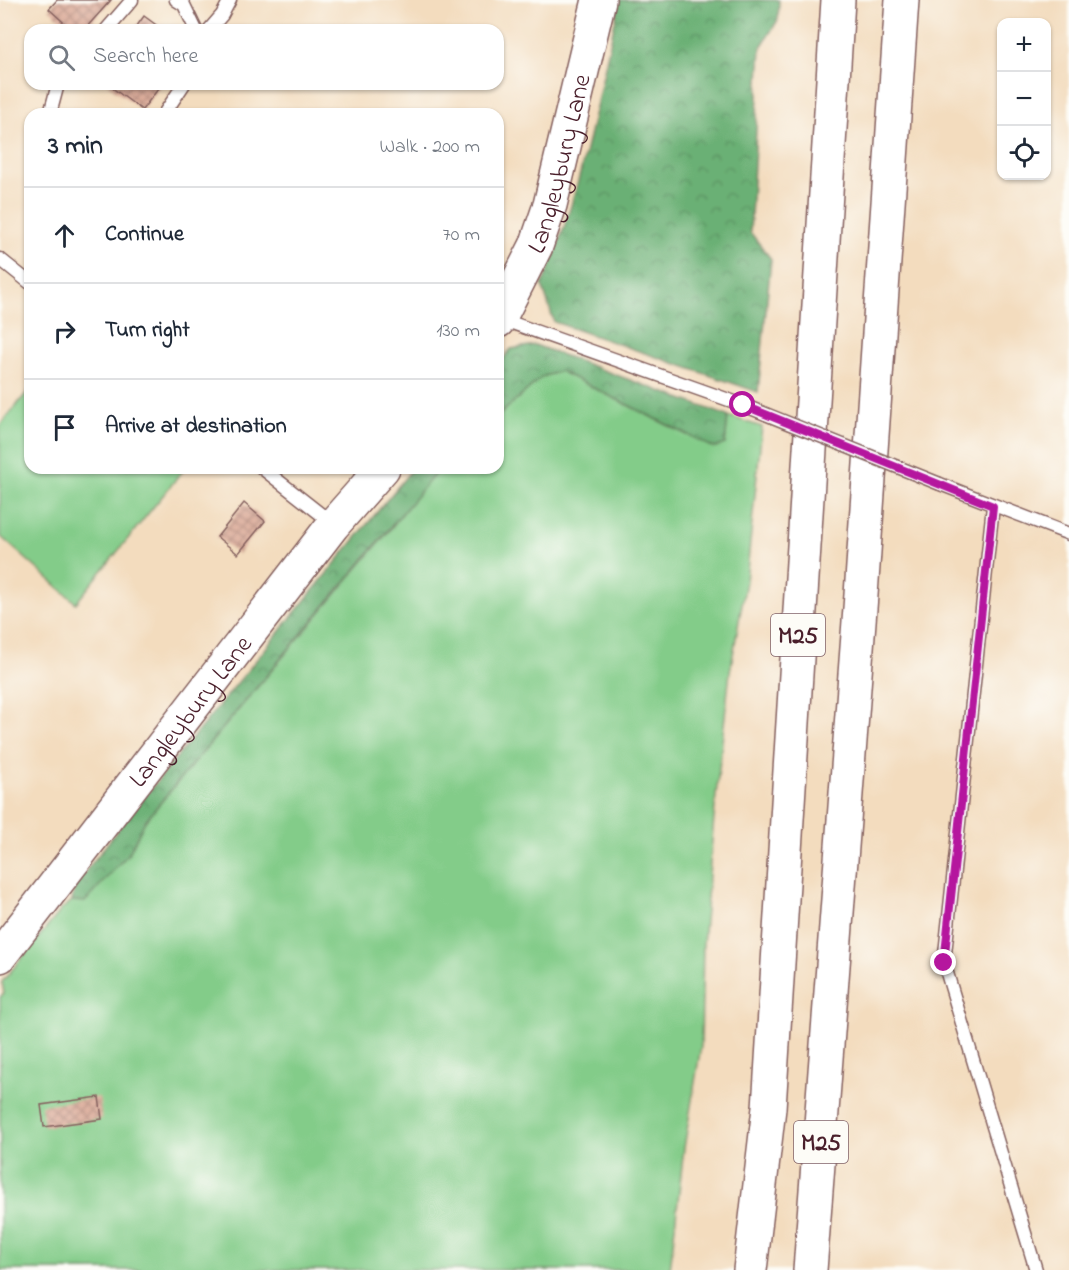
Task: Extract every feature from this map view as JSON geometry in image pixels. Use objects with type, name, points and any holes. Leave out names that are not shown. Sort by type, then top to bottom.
[{"type":"main road","name":"Langleybury Lane","points":[[504,309],[536,246],[550,205],[599,0]]},
{"type":"main road","name":"M25","points":[[750,1270],[769,1108],[838,0]]},
{"type":"main road","name":"M25","points":[[810,1270],[861,595],[902,0]]},
{"type":"main road","name":"Langleybury Lane","points":[[0,956],[333,525],[378,474]]},
{"type":"lane","points":[[111,24],[132,0]]},
{"type":"lane","points":[[214,24],[230,0]]},
{"type":"lane","points":[[182,2],[193,24]]},
{"type":"lane","points":[[52,108],[56,90]]},
{"type":"lane","points":[[168,108],[180,90]]},
{"type":"lane","points":[[0,259],[24,278]]},
{"type":"lane","points":[[504,321],[743,405],[993,506],[1069,534]]},
{"type":"lane","points":[[269,474],[333,525]]},
{"type":"lane","points":[[993,506],[944,963],[1036,1270]]},
{"type":"green space","points":[[620,0],[779,0],[778,20],[761,47],[750,232],[771,259],[758,392],[554,322],[542,285],[568,216],[578,180]]},
{"type":"green space","points":[[535,345],[728,416],[725,444],[714,448],[560,371],[542,377],[504,411],[504,358],[511,349]]},
{"type":"green space","points":[[560,371],[687,435],[725,444],[728,416],[762,427],[746,581],[730,672],[716,795],[703,944],[701,1046],[684,1148],[670,1270],[0,1270],[0,997],[4,993],[2,982],[62,909],[72,901],[85,901],[129,853],[145,821],[388,532],[431,476],[433,474],[504,474],[504,411],[542,377]]},
{"type":"green space","points":[[24,396],[24,474],[180,474],[76,603],[0,536],[0,425]]},
{"type":"green space","points":[[408,474],[435,474],[145,821],[129,853],[85,902],[72,901],[75,885]]},
{"type":"building","points":[[57,0],[111,0],[89,24],[65,24],[49,9]]},
{"type":"building","points":[[144,16],[155,24],[138,24]]},
{"type":"building","points":[[115,90],[157,90],[144,108],[139,108]]},
{"type":"building","points":[[244,503],[265,521],[238,554],[217,537]]},
{"type":"building","points":[[99,1097],[102,1119],[44,1127],[41,1105]]},
{"type":"route","points":[[743,405],[993,506],[944,963]]}]
